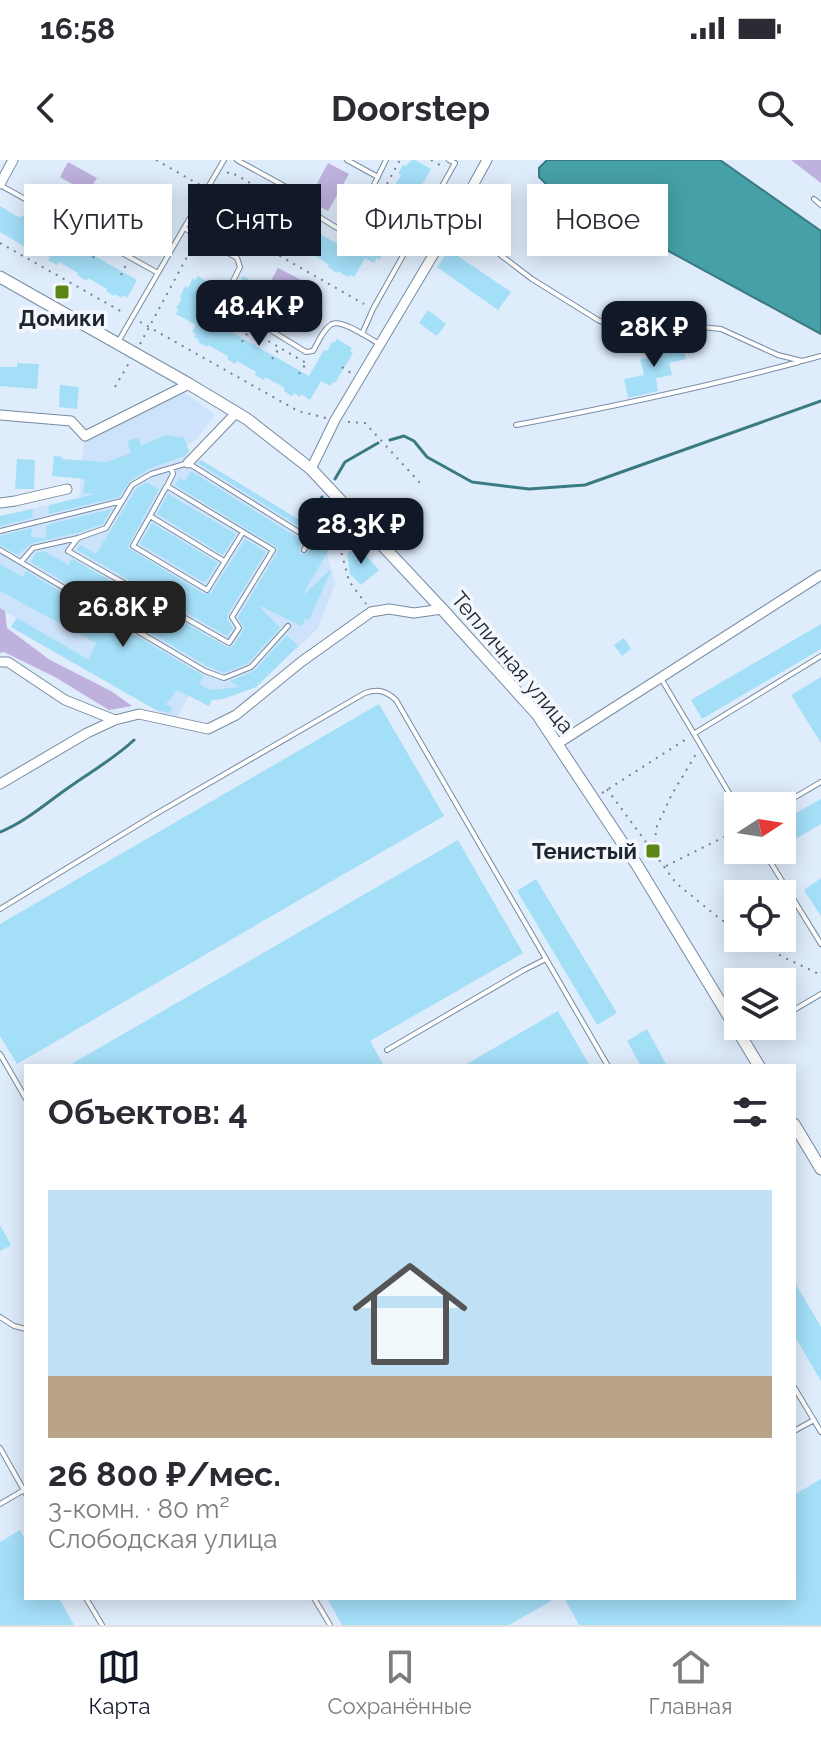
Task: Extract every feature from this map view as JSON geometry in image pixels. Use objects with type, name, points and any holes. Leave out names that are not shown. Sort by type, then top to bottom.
[{"type":"street","points":[[0,184],[13,160]]},
{"type":"street","points":[[474,184],[487,160]]},
{"type":"street","points":[[311,469],[335,420],[432,256]]},
{"type":"street","name":"Тепличная улица","points":[[0,277],[236,413],[311,469],[537,714],[637,865],[724,1009]]},
{"type":"street","points":[[0,415],[71,421],[85,436],[189,384]]},
{"type":"street","points":[[188,463],[236,413]]},
{"type":"street","points":[[0,503],[67,489]]},
{"type":"street","points":[[557,744],[821,575]]},
{"type":"street","points":[[0,784],[115,720],[139,714],[208,729],[236,715],[301,662],[371,612],[389,609],[414,613],[442,609]]},
{"type":"street","points":[[0,662],[8,662],[65,700],[115,720]]},
{"type":"street","name":"Тепличная улица","points":[[743,1040],[758,1064]]},
{"type":"street","points":[[796,1127],[821,1169]]},
{"type":"lane","points":[[209,184],[224,160]]},
{"type":"lane","points":[[237,160],[286,187],[295,202],[342,231],[353,228],[386,160]]},
{"type":"lane","points":[[347,160],[378,177]]},
{"type":"lane","points":[[362,334],[456,162],[449,160]]},
{"type":"lane","points":[[0,184],[24,198]]},
{"type":"lane","points":[[814,199],[821,205]]},
{"type":"lane","points":[[117,344],[188,220]]},
{"type":"lane","points":[[184,228],[188,230]]},
{"type":"lane","points":[[234,256],[240,267],[229,289],[230,305],[306,352],[313,351],[324,331],[332,324],[341,323],[379,344]]},
{"type":"lane","points":[[503,256],[532,279],[617,329],[663,323],[721,329],[778,355],[802,361]]},
{"type":"lane","points":[[130,257],[158,273]]},
{"type":"lane","points":[[516,425],[705,387],[821,356]]},
{"type":"lane","points":[[21,562],[33,548],[106,528],[132,485],[151,474],[188,463],[310,539],[304,550]]},
{"type":"lane","points":[[171,468],[173,474],[133,546],[207,590],[243,532]]},
{"type":"lane","points":[[78,538],[68,551],[229,643],[239,628],[232,617],[273,550],[167,486]]},
{"type":"lane","points":[[0,531],[122,501]]},
{"type":"lane","points":[[150,516],[224,561]]},
{"type":"lane","points":[[0,550],[205,671],[224,678],[251,667],[288,626]]},
{"type":"lane","points":[[695,733],[821,656]]},
{"type":"lane","points":[[660,677],[729,792]]},
{"type":"lane","points":[[0,909],[167,807],[365,693],[377,690],[396,700],[607,1064]]},
{"type":"lane","points":[[796,797],[821,782]]},
{"type":"lane","points":[[772,864],[820,939]]},
{"type":"lane","points":[[387,1050],[546,959]]},
{"type":"lane","points":[[796,1009],[821,994]]},
{"type":"lane","points":[[0,1054],[24,1096]]},
{"type":"lane","points":[[0,1317],[24,1328]]},
{"type":"lane","points":[[796,1390],[821,1432]]},
{"type":"lane","points":[[796,1430],[814,1420]]},
{"type":"lane","points":[[0,1448],[24,1490]]},
{"type":"lane","points":[[0,1504],[24,1492]]},
{"type":"lane","points":[[87,1600],[102,1625]]},
{"type":"lane","points":[[315,1600],[330,1625]]},
{"type":"path","points":[[156,160],[197,184]]},
{"type":"path","points":[[0,243],[298,411],[365,423],[421,484]]},
{"type":"path","points":[[115,387],[188,256]]},
{"type":"path","points":[[281,256],[373,309]]},
{"type":"path","points":[[121,275],[130,257]]},
{"type":"path","points":[[213,309],[224,289]]},
{"type":"path","points":[[203,303],[306,363],[299,374]]},
{"type":"path","points":[[214,326],[230,305]]},
{"type":"path","points":[[242,342],[249,330]]},
{"type":"path","points":[[272,359],[279,348]]},
{"type":"path","points":[[345,506],[338,540],[349,581],[371,612]]},
{"type":"path","points":[[593,798],[695,733],[698,751],[657,826],[653,851]]},
{"type":"path","points":[[607,789],[676,883],[724,921]]},
{"type":"path","points":[[665,867],[724,837]]},
{"type":"path","points":[[775,952],[821,975]]},
{"type":"shaded area","points":[[791,160],[821,160],[821,183]]},
{"type":"shaded area","points":[[68,162],[97,178],[93,184],[72,184],[60,177]]},
{"type":"shaded area","points":[[328,163],[349,174],[343,184],[337,184],[337,195],[328,211],[321,207],[321,184],[317,184]]},
{"type":"shaded area","points":[[278,268],[309,284],[293,314],[262,297]]},
{"type":"shaded area","points":[[183,391],[215,415],[197,439],[187,445],[190,454],[322,534],[335,584],[318,628],[256,687],[212,700],[209,706],[189,696],[175,721],[11,627],[16,618],[0,608],[0,516],[79,498],[84,438]]},
{"type":"shaded area","points":[[0,608],[5,611],[7,628],[50,660],[111,691],[132,706],[109,710],[55,677],[4,652],[0,653]]},
{"type":"water","points":[[547,160],[720,160],[821,231],[821,334],[668,251],[668,184],[546,184],[539,177],[539,168]]},
{"type":"building","points":[[415,160],[431,169],[422,184],[396,184],[401,175],[398,173],[403,165]]},
{"type":"building","points":[[0,206],[20,218],[24,216],[24,246],[0,232]]},
{"type":"building","points":[[321,235],[337,244],[337,256],[381,256],[374,263],[365,258],[354,277],[348,277],[337,273],[315,256],[321,256]]},
{"type":"building","points":[[95,256],[137,280],[127,298],[123,295],[121,298],[59,262],[57,265],[48,260],[50,257]]},
{"type":"building","points":[[445,256],[458,256],[511,292],[498,310],[437,267]]},
{"type":"building","points":[[198,276],[212,284],[210,287],[214,289],[200,314],[309,376],[332,342],[337,339],[352,348],[350,351],[353,353],[335,383],[330,386],[321,381],[310,400],[301,394],[300,397],[294,393],[292,396],[284,391],[285,388],[265,377],[264,380],[237,361],[235,364],[227,359],[228,356],[198,342],[194,337],[196,334],[192,332],[196,325],[176,314],[179,309],[176,308],[185,286],[188,288],[193,278],[195,280]]},
{"type":"building","points":[[243,276],[259,285],[255,293],[239,285]]},
{"type":"building","points":[[428,310],[446,324],[437,336],[419,323]]},
{"type":"building","points":[[658,339],[671,347],[675,346],[677,352],[684,351],[686,359],[669,363],[672,375],[656,378],[658,391],[628,398],[624,379],[644,375],[640,359],[651,356],[652,340]]},
{"type":"building","points":[[17,363],[39,364],[37,389],[0,386],[0,367],[17,367]]},
{"type":"building","points":[[60,385],[79,387],[77,409],[59,407]]},
{"type":"building","points":[[166,435],[184,438],[189,451],[130,481],[119,497],[48,514],[49,505],[95,494],[83,493],[85,479],[52,476],[54,456],[107,462],[131,453],[127,441],[138,438],[141,446]]},
{"type":"building","points":[[17,459],[35,460],[34,489],[15,489]]},
{"type":"building","points":[[201,460],[326,536],[322,543],[330,548],[302,596],[331,571],[309,620],[305,619],[302,626],[258,605],[280,628],[248,663],[224,673],[207,666],[31,562],[36,553],[44,551],[69,565],[72,559],[227,647],[232,647],[244,629],[238,617],[278,548],[175,485],[180,478],[185,481],[191,471],[303,541],[299,549],[302,555],[308,553],[315,538],[198,463]]},
{"type":"building","points":[[146,482],[159,489],[128,548],[204,594],[211,593],[245,539],[266,552],[228,614],[227,619],[233,628],[227,636],[77,550],[80,545],[96,554],[136,489]]},
{"type":"building","points":[[168,494],[236,534],[223,555],[157,514]]},
{"type":"building","points":[[33,509],[32,518],[0,526],[0,516]]},
{"type":"building","points":[[112,509],[103,524],[32,543],[18,555],[0,545],[0,536],[32,528],[31,537],[46,538],[47,525]]},
{"type":"building","points":[[152,523],[218,563],[205,583],[140,544]]},
{"type":"building","points":[[357,545],[379,570],[361,585],[350,574],[347,554]]},
{"type":"building","points":[[0,564],[23,577],[26,571],[204,676],[199,684],[210,690],[240,687],[230,681],[254,671],[287,635],[298,646],[256,687],[212,700],[209,706],[177,690],[166,704],[173,708],[170,713],[156,710],[11,627],[17,618],[89,660],[96,643],[0,591]]},
{"type":"building","points":[[821,624],[821,649],[702,719],[691,700]]},
{"type":"building","points":[[624,638],[631,649],[622,656],[614,645]]},
{"type":"building","points":[[821,677],[821,743],[791,695]]},
{"type":"building","points":[[379,704],[444,816],[17,1064],[0,1036],[0,924]]},
{"type":"building","points":[[821,799],[821,824],[796,839],[796,813]]},
{"type":"building","points":[[458,840],[523,953],[370,1041],[383,1064],[71,1064]]},
{"type":"building","points":[[821,878],[821,916],[804,890]]},
{"type":"building","points":[[536,879],[617,1013],[597,1025],[517,891]]},
{"type":"building","points":[[558,1011],[589,1064],[466,1064]]},
{"type":"building","points":[[647,1029],[666,1064],[640,1064],[627,1041]]},
{"type":"building","points":[[0,1225],[11,1245],[0,1251]]},
{"type":"building","points":[[796,1284],[821,1327],[821,1381],[796,1338]]},
{"type":"building","points":[[821,1479],[821,1625],[579,1625],[565,1600],[796,1600],[796,1494]]},
{"type":"building","points":[[20,1530],[24,1537],[24,1600],[60,1600],[74,1625],[0,1625],[0,1542]]},
{"type":"building","points":[[328,1600],[553,1600],[509,1625],[342,1625]]},
{"type":"waterway","points":[[390,440],[404,436],[414,441],[427,457],[472,482],[529,489],[585,485],[821,401]]},
{"type":"waterway","points":[[335,479],[345,462],[378,443]]},
{"type":"waterway","points":[[309,519],[322,497]]},
{"type":"waterway","points":[[0,832],[35,812],[134,740]]},
{"type":"place","name":"Домики","points":[[62,292]]},
{"type":"place","name":"Тенистый","points":[[653,851]]}]
